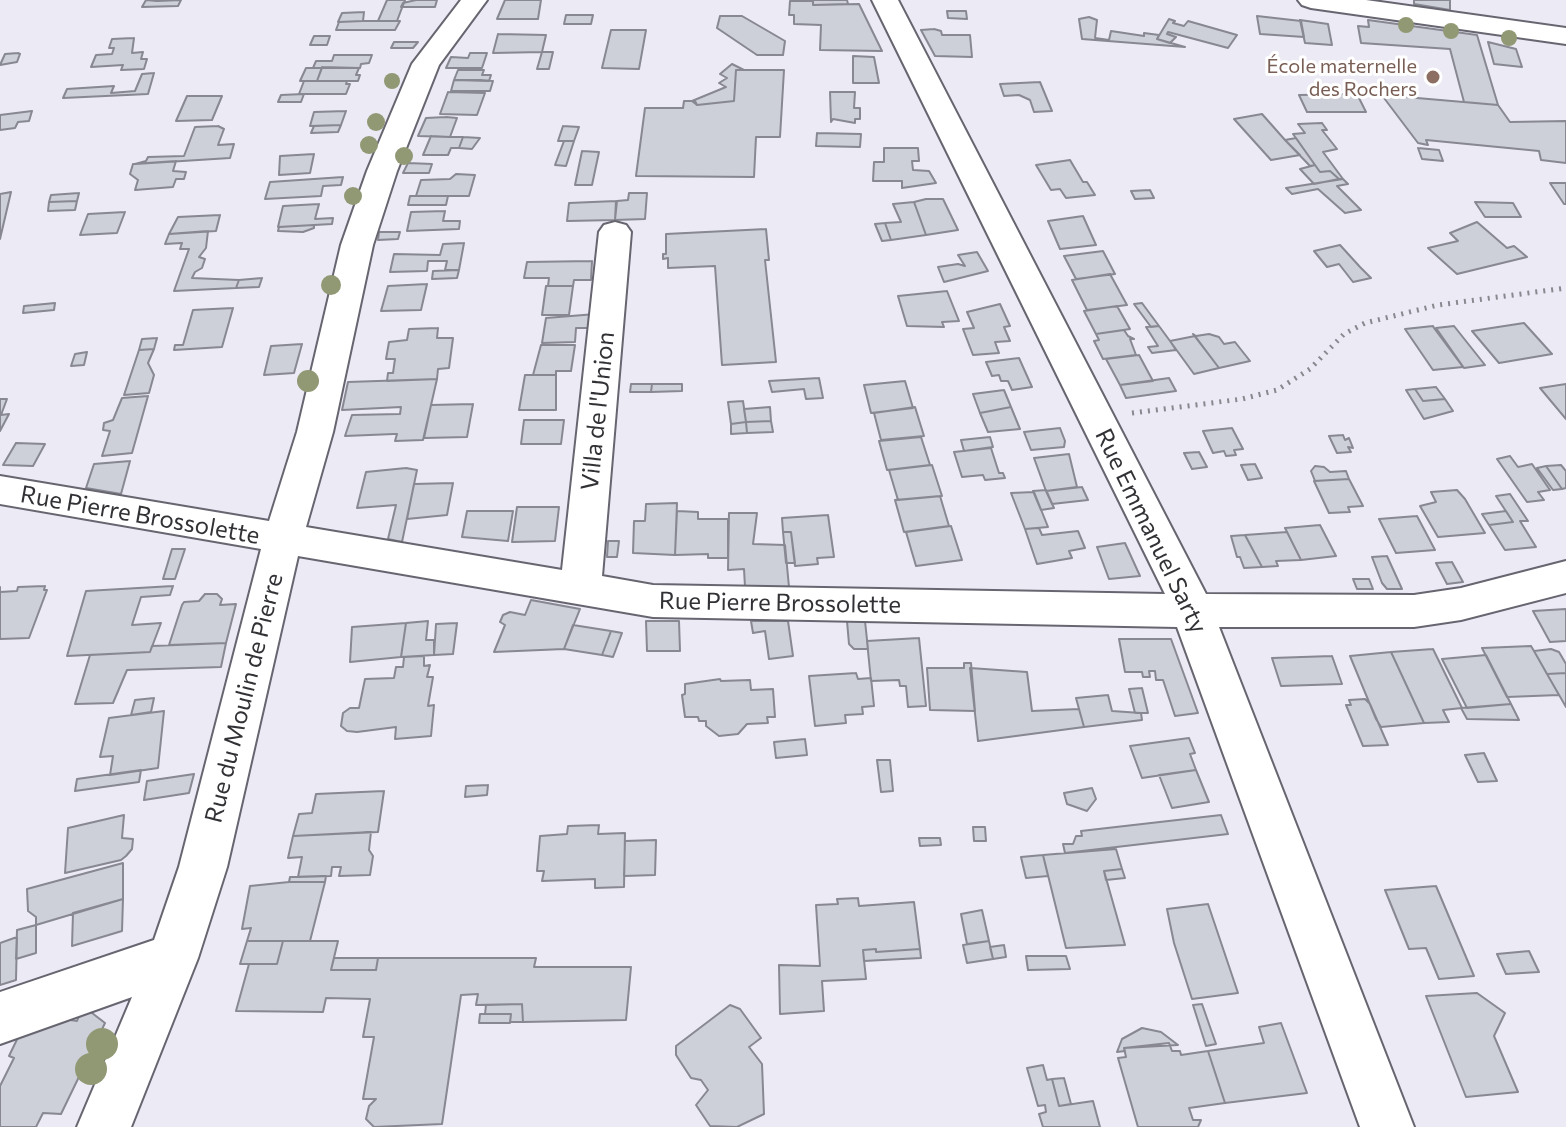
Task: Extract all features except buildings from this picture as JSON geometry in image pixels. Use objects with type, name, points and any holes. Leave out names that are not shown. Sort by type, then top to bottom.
[{"type":"street","name":"Rue du Moulin de Pierre","points":[[104,1127],[173,958],[203,867],[276,564],[315,432],[357,245],[382,171],[426,64],[474,0]]},
{"type":"street","name":"Rue Emmanuel Sarty","points":[[885,0],[1192,610],[1387,1127]]},
{"type":"street","points":[[1311,0],[1566,36]]},
{"type":"street","name":"Villa de l'Union","points":[[580,590],[615,232]]},
{"type":"street","name":"Rue Pierre Brossolette","points":[[0,491],[653,601],[1414,611],[1461,604],[1566,577]]},
{"type":"street","points":[[0,1018],[173,958]]},
{"type":"path","points":[[1123,414],[1242,399],[1277,390],[1310,369],[1344,334],[1365,323],[1438,305],[1566,288]]},
{"type":"place","name":"École maternelle des Rochers","points":[[1433,77]]}]
